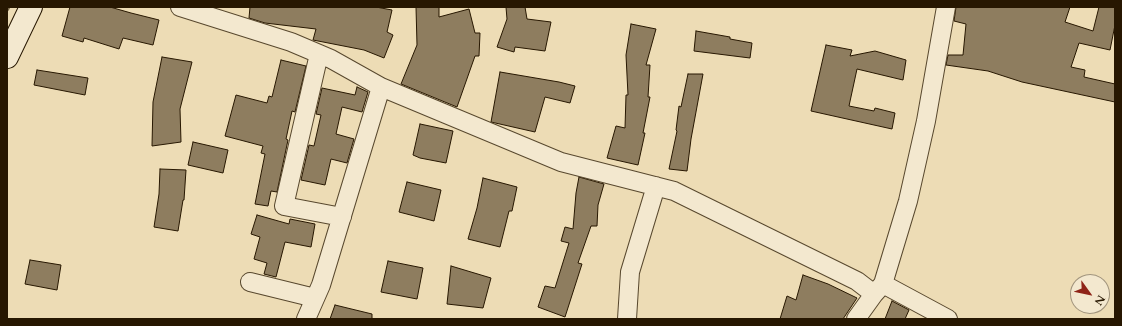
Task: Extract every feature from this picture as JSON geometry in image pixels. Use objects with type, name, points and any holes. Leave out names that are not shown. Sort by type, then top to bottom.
[{"type":"main road","points":[[7,57],[31,7]]},
{"type":"street","points":[[180,7],[291,42],[331,59],[381,87],[561,162],[674,191],[857,281],[948,319]]},
{"type":"street","points":[[856,319],[878,289],[908,201],[921,143],[946,7]]},
{"type":"street","points":[[319,54],[284,206],[342,217]]},
{"type":"street","points":[[306,319],[321,285],[381,87]]},
{"type":"street","points":[[627,319],[630,272],[656,186]]},
{"type":"street","points":[[250,282],[315,298]]},
{"type":"building","points":[[70,7],[110,7],[159,20],[153,45],[123,38],[119,49],[84,38],[83,42],[62,36]]},
{"type":"building","points":[[250,7],[376,7],[392,10],[387,32],[393,35],[384,58],[364,50],[313,40],[316,29],[265,23],[249,18]]},
{"type":"building","points":[[416,7],[439,7],[439,17],[469,9],[475,33],[480,33],[479,56],[475,56],[457,107],[401,84],[417,45]]},
{"type":"building","points":[[506,7],[525,7],[527,19],[551,22],[545,51],[515,47],[514,52],[497,47],[507,19]]},
{"type":"building","points":[[956,7],[1070,7],[1065,22],[1093,31],[1099,7],[1115,7],[1115,25],[1110,50],[1079,43],[1071,67],[1085,70],[1084,77],[1115,84],[1115,102],[1022,82],[988,71],[946,65],[948,55],[963,55],[966,24],[954,21]]},
{"type":"building","points":[[631,24],[656,29],[646,65],[650,65],[648,97],[650,97],[643,133],[645,133],[638,165],[607,158],[616,126],[625,128],[626,95],[628,95],[626,55]]},
{"type":"building","points":[[696,31],[730,37],[730,39],[752,43],[750,58],[694,51]]},
{"type":"building","points":[[826,45],[852,50],[850,56],[875,51],[906,60],[903,80],[857,69],[849,106],[874,111],[875,108],[895,113],[892,129],[811,111]]},
{"type":"building","points":[[162,57],[192,62],[180,109],[181,142],[152,146],[153,102]]},
{"type":"building","points":[[281,60],[306,66],[295,112],[292,111],[286,139],[288,140],[277,192],[271,191],[268,206],[255,204],[265,154],[261,153],[263,146],[225,136],[236,95],[267,103],[269,96],[272,97]]},
{"type":"building","points":[[37,70],[88,78],[85,95],[34,85]]},
{"type":"building","points":[[500,72],[575,86],[570,103],[545,97],[535,132],[491,122]]},
{"type":"building","points":[[688,74],[703,74],[691,139],[687,171],[669,169],[677,131],[679,106],[681,107]]},
{"type":"building","points":[[357,87],[368,92],[362,112],[342,107],[336,134],[354,139],[347,163],[331,159],[325,185],[301,180],[309,145],[314,146],[321,115],[316,114],[322,88],[355,95]]},
{"type":"building","points":[[420,124],[453,131],[446,163],[420,158],[413,155]]},
{"type":"building","points":[[193,142],[228,150],[223,173],[188,165]]},
{"type":"building","points":[[160,169],[186,170],[184,200],[178,231],[154,227],[159,194]]},
{"type":"building","points":[[579,177],[604,184],[598,205],[597,226],[591,226],[578,263],[582,264],[565,317],[538,307],[545,286],[555,288],[569,243],[561,241],[565,227],[573,229]]},
{"type":"building","points":[[483,178],[517,187],[512,211],[509,211],[500,247],[468,239],[477,208]]},
{"type":"building","points":[[407,182],[441,190],[434,221],[399,212]]},
{"type":"building","points":[[257,215],[289,224],[290,219],[315,224],[311,247],[285,242],[276,277],[264,274],[267,263],[254,259],[260,237],[251,234]]},
{"type":"building","points":[[30,260],[61,265],[57,290],[25,284]]},
{"type":"building","points":[[388,261],[423,268],[417,299],[381,292]]},
{"type":"building","points":[[451,266],[491,278],[483,308],[447,304]]},
{"type":"building","points":[[803,275],[828,284],[857,298],[843,319],[780,319],[787,296],[796,300]]},
{"type":"building","points":[[892,301],[909,310],[905,319],[885,319]]},
{"type":"building","points":[[335,305],[372,314],[372,319],[330,319]]}]
